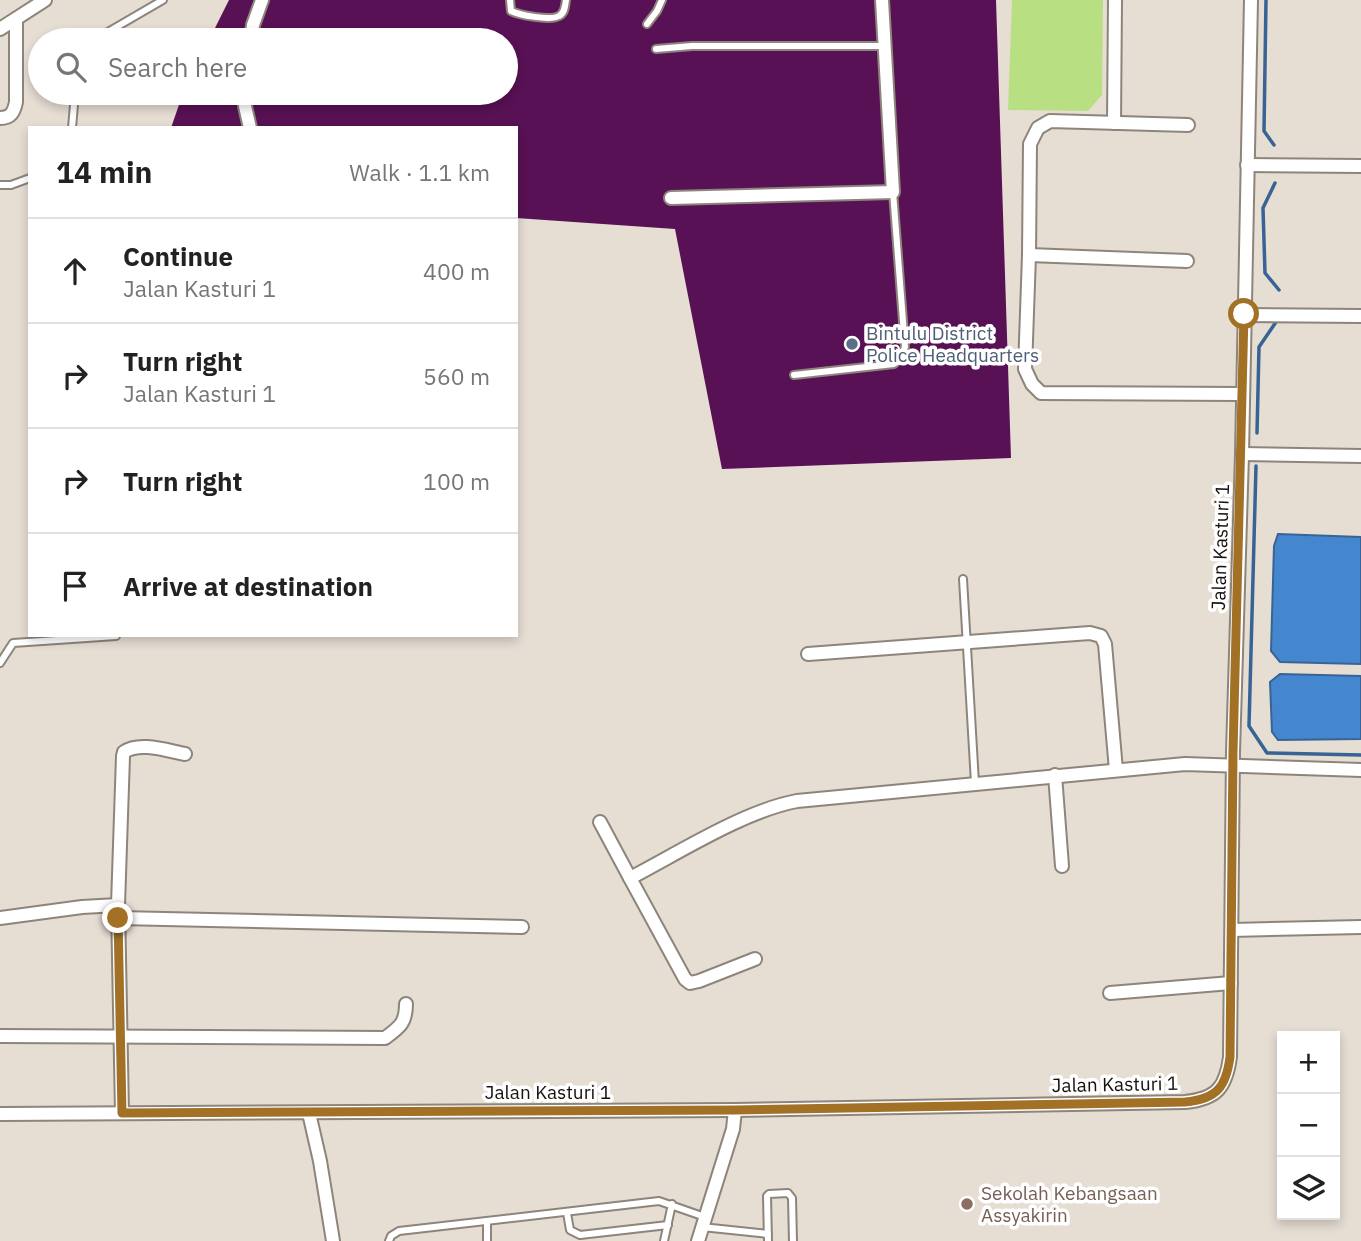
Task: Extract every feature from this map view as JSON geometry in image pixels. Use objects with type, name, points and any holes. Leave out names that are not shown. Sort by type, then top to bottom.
[{"type":"street","points":[[0,29],[45,0]]},
{"type":"street","points":[[253,28],[262,0]]},
{"type":"street","points":[[671,198],[893,192],[882,0]]},
{"type":"street","points":[[1114,123],[1115,0]]},
{"type":"street","name":"Jalan Kasturi 1","points":[[0,1114],[735,1110],[1198,1101],[1210,1097],[1218,1090],[1227,1076],[1230,1057],[1233,766],[1251,0]]},
{"type":"street","points":[[0,118],[6,118],[14,111],[16,102],[16,19]]},
{"type":"street","points":[[245,105],[250,126]]},
{"type":"street","points":[[1188,125],[1050,121],[1038,128],[1030,144],[1025,369],[1032,384],[1041,393],[1242,394]]},
{"type":"street","points":[[1247,165],[1361,166]]},
{"type":"street","points":[[1029,255],[1187,261]]},
{"type":"street","points":[[1244,314],[1361,316]]},
{"type":"street","points":[[1242,454],[1361,456]]},
{"type":"street","points":[[808,654],[1090,633],[1101,636],[1105,644],[1116,770]]},
{"type":"street","points":[[122,1113],[118,911],[124,752],[130,748],[143,748],[185,754]]},
{"type":"street","points":[[631,877],[773,806],[975,783],[1185,764],[1361,770]]},
{"type":"street","points":[[1055,775],[1062,866]]},
{"type":"street","points":[[600,822],[685,979],[690,983],[699,981],[755,959]]},
{"type":"street","points":[[0,918],[82,907],[118,911],[522,928]]},
{"type":"street","points":[[1232,930],[1361,927]]},
{"type":"street","points":[[1110,993],[1231,983]]},
{"type":"street","points":[[0,1036],[385,1038],[397,1029],[406,1017],[406,1004]]},
{"type":"street","points":[[698,1241],[733,1129],[735,1110]]},
{"type":"street","points":[[309,1113],[333,1241]]},
{"type":"lane","points":[[115,28],[163,0]]},
{"type":"lane","points":[[510,0],[511,11],[518,15],[552,18],[564,11],[566,0]]},
{"type":"lane","points":[[647,24],[662,0]]},
{"type":"lane","points":[[656,49],[692,46],[883,46]]},
{"type":"lane","points":[[72,126],[74,105]]},
{"type":"lane","points":[[0,185],[10,186],[28,179]]},
{"type":"lane","points":[[794,375],[894,364],[901,357],[905,347],[893,192]]},
{"type":"lane","points":[[963,579],[975,783]]},
{"type":"lane","points":[[0,663],[13,643],[101,637]]},
{"type":"lane","points":[[388,1241],[399,1231],[659,1201],[672,1204],[704,1222],[768,1237],[766,1196],[788,1193],[792,1198],[793,1241]]},
{"type":"lane","points":[[664,1241],[672,1204]]},
{"type":"lane","points":[[568,1213],[570,1230],[580,1235],[668,1225]]},
{"type":"lane","points":[[487,1222],[487,1241]]},
{"type":"green space","points":[[1012,0],[1103,0],[1102,95],[1088,111],[1008,110]]},
{"type":"water","points":[[1278,534],[1361,537],[1361,664],[1280,662],[1271,651],[1274,546]]},
{"type":"water","points":[[1280,674],[1361,676],[1361,739],[1278,740],[1272,732],[1270,682]]},
{"type":"building","name":"Bintulu District Police Headquarters","points":[[229,0],[996,0],[1011,458],[722,469],[675,229],[518,218],[518,126],[172,126],[179,105],[518,105],[518,28],[215,28]]},
{"type":"waterway","points":[[1266,0],[1264,131],[1274,145]]},
{"type":"waterway","points":[[1275,183],[1263,208],[1265,273],[1279,290]]},
{"type":"waterway","points":[[1257,433],[1259,347],[1278,319]]},
{"type":"waterway","points":[[1256,466],[1249,726],[1267,753],[1361,755]]},
{"type":"place","name":"Bintulu District Police Headquarters","points":[[852,344]]},
{"type":"place","name":"Sekolah Kebangsaan Assyakirin","points":[[967,1204]]},
{"type":"route","points":[[118,918],[122,1113],[735,1110],[1185,1102],[1210,1097],[1227,1076],[1230,1057],[1233,752],[1244,314]]}]
